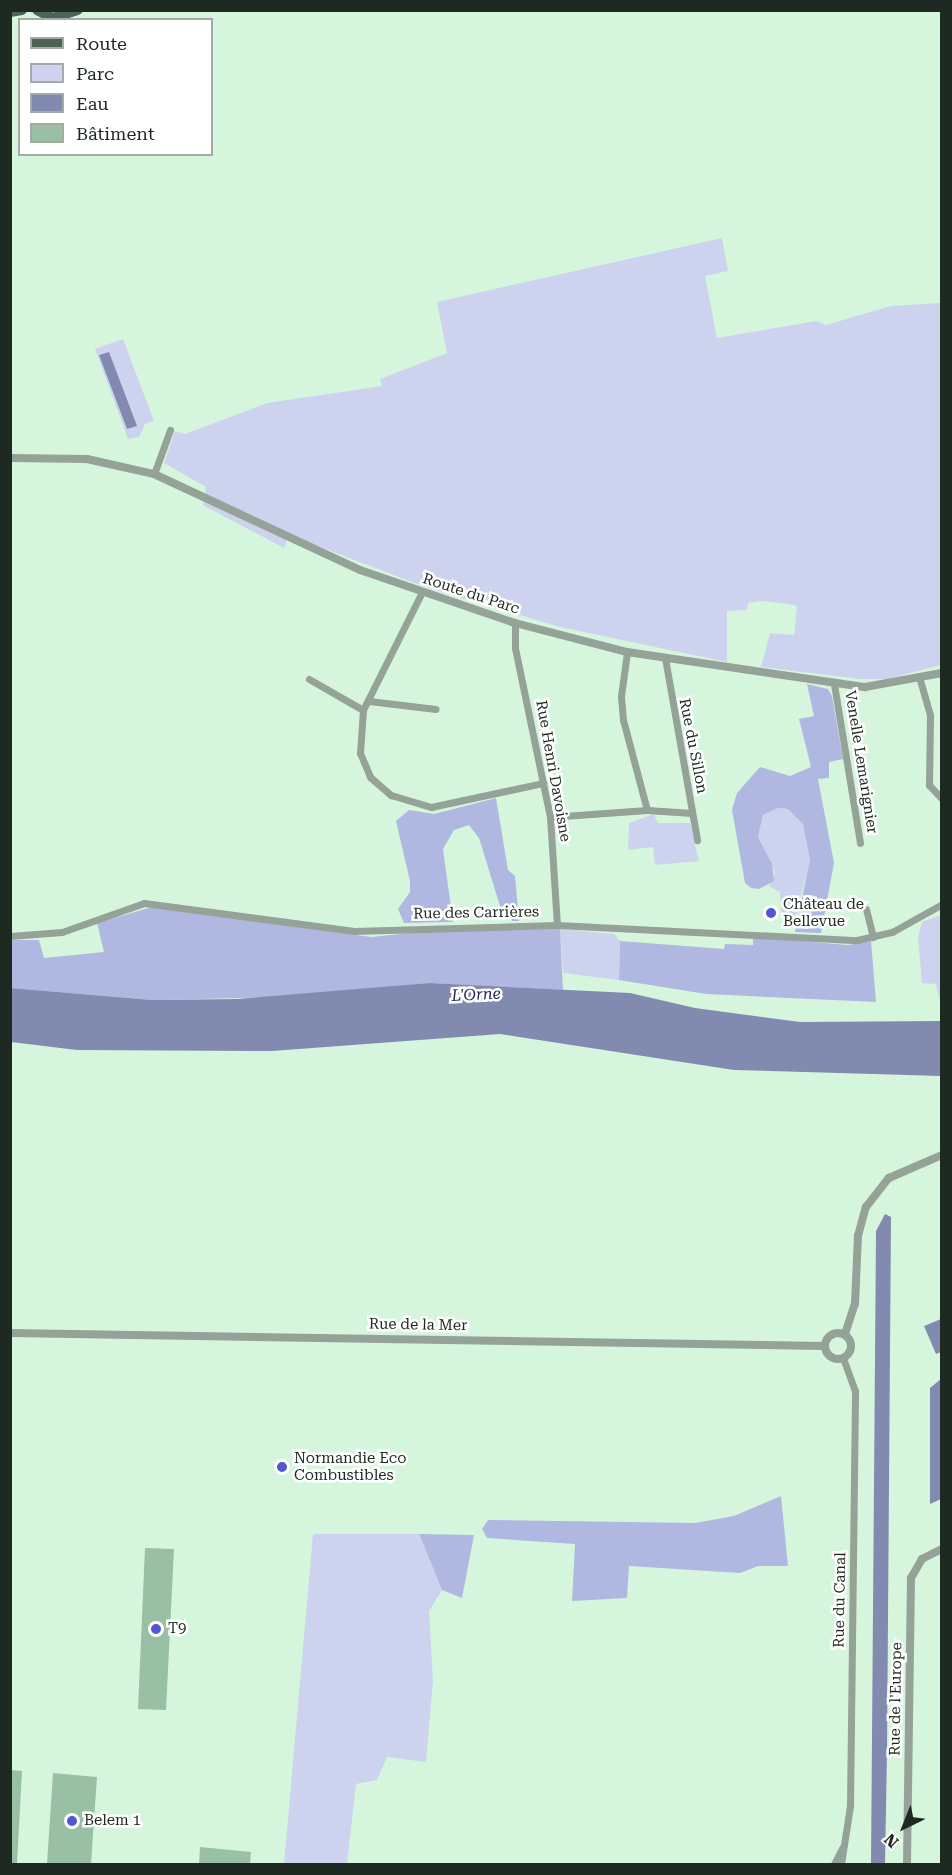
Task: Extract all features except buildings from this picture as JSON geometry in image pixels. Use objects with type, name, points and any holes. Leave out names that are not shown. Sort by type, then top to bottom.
[{"type":"main road","points":[[10,12],[22,10]]},
{"type":"main road","points":[[37,10],[54,18],[78,10]]},
{"type":"street","points":[[154,474],[170,430]]},
{"type":"street","name":"Route du Parc","points":[[10,458],[87,459],[154,474],[328,557],[515,623],[627,652],[834,684],[878,687],[920,680],[942,673]]},
{"type":"street","points":[[422,592],[363,710],[360,747],[364,767],[380,786],[406,802],[431,807],[543,783]]},
{"type":"street","name":"Rue Henri Davoisne","points":[[515,623],[515,648],[550,817],[557,925]]},
{"type":"street","points":[[627,652],[621,696],[623,720],[647,810]]},
{"type":"street","name":"Rue du Sillon","points":[[665,658],[697,840]]},
{"type":"street","points":[[309,679],[363,710]]},
{"type":"street","points":[[920,680],[930,716],[929,784],[942,799]]},
{"type":"street","name":"Venelle Lemarignier","points":[[834,684],[860,843]]},
{"type":"street","points":[[369,701],[436,709]]},
{"type":"street","points":[[550,817],[647,810],[692,813]]},
{"type":"street","name":"Rue des Carrières","points":[[10,936],[62,932],[144,903],[354,931],[557,925],[830,940],[873,937],[892,932],[942,904]]},
{"type":"street","points":[[866,909],[873,937]]},
{"type":"street","points":[[844,1334],[855,1304],[860,1226],[872,1197],[895,1174],[942,1155]]},
{"type":"street","name":"Rue de la Mer","points":[[10,1333],[825,1346]]},
{"type":"street","points":[[831,1334],[844,1334],[852,1344],[843,1358],[831,1357],[825,1346],[831,1334]]},
{"type":"street","name":"Rue du Canal","points":[[842,1864],[850,1806],[855,1391],[843,1358]]},
{"type":"street","name":"Rue de l'Europe","points":[[906,1864],[911,1578],[922,1559],[942,1549]]},
{"type":"street","name":"Rue du Canal","points":[[834,1864],[845,1843]]},
{"type":"green space","points":[[722,238],[728,271],[705,276],[717,338],[816,321],[826,325],[891,306],[941,303],[941,665],[887,679],[860,679],[761,667],[770,633],[794,635],[797,606],[761,601],[748,603],[747,610],[727,611],[727,662],[560,627],[425,587],[289,535],[284,548],[203,505],[206,487],[164,463],[175,431],[185,434],[267,403],[382,386],[380,379],[447,353],[437,302]]},
{"type":"green space","points":[[123,339],[154,421],[145,424],[139,437],[128,439],[95,349]]},
{"type":"green space","points":[[778,808],[788,809],[803,824],[809,841],[810,859],[794,923],[782,919],[780,892],[769,886],[775,873],[758,837],[763,815]]},
{"type":"green space","points":[[654,814],[658,823],[690,823],[699,861],[655,865],[653,847],[628,850],[629,823]]},
{"type":"green space","points":[[941,915],[941,1006],[936,984],[922,983],[918,937],[922,922]]},
{"type":"green space","points":[[560,929],[614,934],[620,941],[619,980],[563,973]]},
{"type":"green space","points":[[313,1534],[419,1534],[442,1590],[429,1611],[433,1680],[426,1762],[387,1757],[377,1780],[356,1784],[347,1864],[284,1864]]},
{"type":"shaded area","points":[[807,684],[828,689],[832,696],[843,759],[829,762],[829,778],[818,779],[834,863],[821,933],[795,932],[810,859],[803,824],[788,809],[778,808],[763,815],[758,837],[772,864],[774,881],[759,889],[751,888],[745,883],[732,810],[737,793],[760,767],[790,776],[811,767],[799,719],[814,716]]},
{"type":"shaded area","points":[[496,798],[508,870],[515,876],[519,921],[512,921],[509,909],[500,906],[479,838],[469,825],[454,830],[443,849],[453,922],[404,923],[398,909],[410,892],[410,881],[396,821],[409,810],[434,814]]},
{"type":"shaded area","points":[[152,907],[371,937],[438,930],[560,929],[563,990],[430,983],[286,997],[152,1000],[11,988],[11,940],[39,940],[44,958],[104,952],[97,923]]},
{"type":"shaded area","points":[[753,937],[848,945],[871,941],[876,1002],[706,994],[619,980],[620,941],[724,949],[725,944],[753,945]]},
{"type":"shaded area","points":[[781,1496],[788,1566],[758,1566],[740,1573],[629,1566],[627,1598],[572,1601],[575,1544],[487,1538],[482,1529],[488,1520],[695,1523],[734,1516]]},
{"type":"shaded area","points":[[419,1534],[474,1535],[462,1598],[442,1590]]},
{"type":"water","points":[[109,352],[137,426],[127,429],[99,355]]},
{"type":"water","name":"L'Orne","points":[[430,983],[630,993],[695,1008],[800,1022],[941,1021],[941,1076],[734,1070],[500,1034],[272,1051],[77,1050],[11,1042],[11,988],[152,1000],[237,999]]},
{"type":"water","points":[[885,1214],[891,1217],[885,1864],[871,1864],[876,1231]]},
{"type":"water","points":[[941,1319],[941,1352],[936,1354],[924,1326]]},
{"type":"water","points":[[941,1379],[941,1499],[930,1504],[930,1388]]},
{"type":"place","name":"Château de Bellevue","points":[[771,913]]},
{"type":"place","name":"Normandie Eco Combustibles","points":[[282,1467]]},
{"type":"place","name":"T9","points":[[156,1629]]},
{"type":"place","name":"Belem 1","points":[[72,1821]]}]
